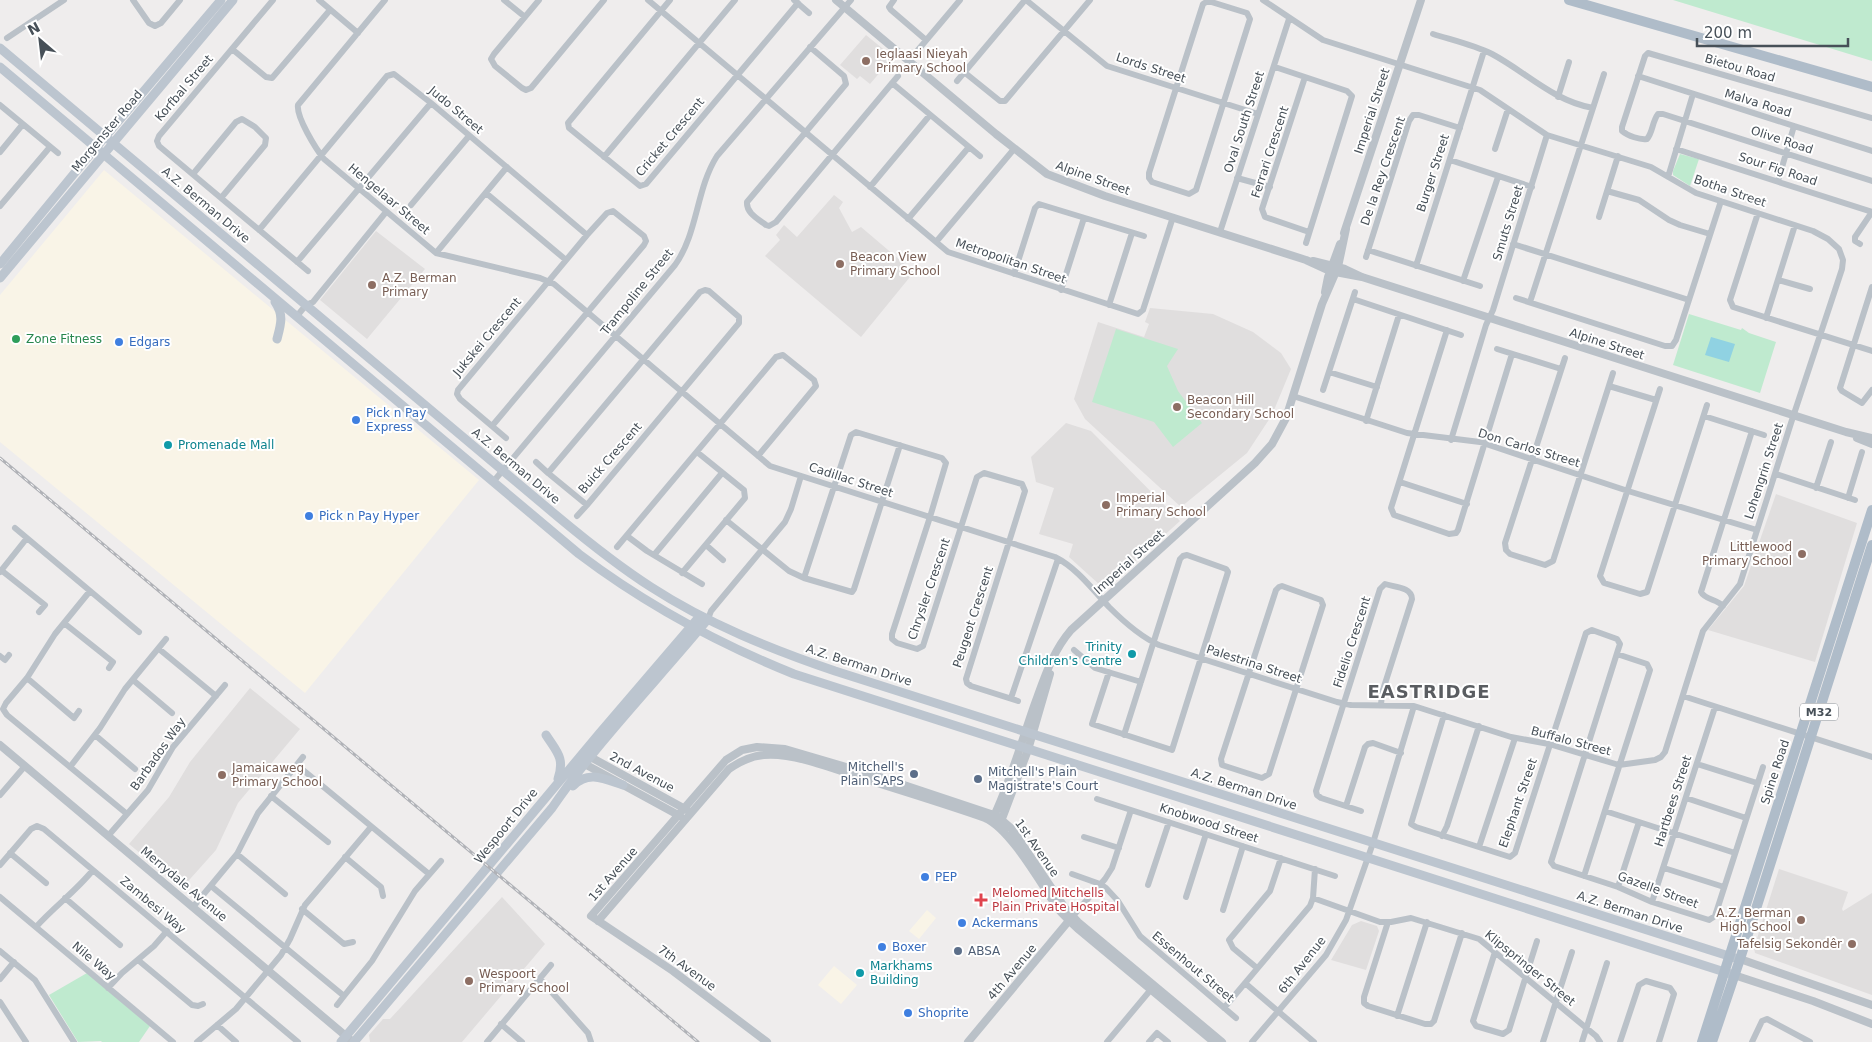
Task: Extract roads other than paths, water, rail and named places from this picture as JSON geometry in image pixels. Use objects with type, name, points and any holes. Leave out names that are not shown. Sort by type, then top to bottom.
[{"type":"main road","name":"Morgenster Road","points":[[0,264],[105,136],[221,0]]},
{"type":"main road","name":"Morgenster Road","points":[[0,278],[233,0]]},
{"type":"main road","points":[[1569,0],[1872,87]]},
{"type":"main road","name":"A.Z. Berman Drive","points":[[0,48],[610,558],[650,586],[759,644],[801,660],[1029,734],[1740,959]]},
{"type":"main road","points":[[0,67],[493,482],[597,567],[656,607],[694,629],[794,674],[1729,974]]},
{"type":"main road","points":[[271,295],[282,316],[277,339]]},
{"type":"main road","name":"Spine Road","points":[[1712,1042],[1729,974],[1729,956],[1872,510]]},
{"type":"main road","name":"Spine Road","points":[[1702,1042],[1729,974],[1740,959],[1872,545]]},
{"type":"main road","name":"Wespoort Drive","points":[[349,1040],[478,887],[513,853],[552,808],[584,759],[707,615]]},
{"type":"main road","points":[[546,735],[561,759],[561,767],[556,784]]},
{"type":"main road","name":"Wespoort Drive","points":[[478,887],[505,847],[556,784],[584,759]]},
{"type":"main road","points":[[552,808],[577,782],[588,777],[596,777],[623,785]]},
{"type":"street","points":[[133,0],[152,26],[161,23],[179,0]]},
{"type":"street","name":"Korfbal Street","points":[[273,0],[158,138],[157,144],[308,271]]},
{"type":"street","points":[[318,0],[358,33]]},
{"type":"street","points":[[504,0],[525,17]]},
{"type":"street","points":[[539,0],[494,54],[492,59],[495,66],[526,90],[531,88],[604,0]]},
{"type":"street","points":[[648,0],[765,99]]},
{"type":"street","points":[[660,10],[670,0]]},
{"type":"street","points":[[604,157],[735,0]]},
{"type":"street","name":"Alpine Street","points":[[836,0],[1036,167],[1056,178],[1334,269],[1846,432],[1872,438]]},
{"type":"street","name":"Trampoline Street","points":[[493,482],[680,259],[708,174],[714,162],[765,99],[851,0]]},
{"type":"street","points":[[894,0],[889,7],[891,10],[926,40]]},
{"type":"street","points":[[918,50],[960,0]]},
{"type":"street","points":[[957,81],[1026,0]]},
{"type":"street","name":"Lords Street","points":[[1026,0],[1107,66],[1258,114]]},
{"type":"street","points":[[964,72],[1000,101],[1005,101],[1090,0]]},
{"type":"street","name":"Botha Street","points":[[1263,0],[1323,40],[1480,90],[1548,135],[1651,167],[1693,192],[1814,231],[1828,239],[1839,249],[1842,257],[1842,269],[1795,415]]},
{"type":"street","name":"Imperial Street","points":[[1024,748],[1048,665],[1069,633],[1262,456],[1283,425],[1421,0]]},
{"type":"street","points":[[7,38],[59,1]]},
{"type":"street","points":[[1208,1],[1248,14],[1250,19],[1196,190],[1189,194],[1152,182],[1149,178],[1176,88],[1204,2],[1208,1]]},
{"type":"street","name":"Hengelaar Street","points":[[381,2],[358,33],[298,105],[297,108],[300,116],[321,155],[436,253],[548,281],[616,336]]},
{"type":"street","points":[[737,75],[796,2],[808,12]]},
{"type":"street","points":[[232,49],[266,77],[272,78],[330,10]]},
{"type":"street","name":"Cricket Crescent","points":[[660,10],[568,123],[569,128],[636,184],[644,186],[737,75]]},
{"type":"street","name":"Oval South Street","points":[[1220,232],[1289,19]]},
{"type":"street","points":[[1433,34],[1493,55],[1558,97],[1593,108]]},
{"type":"street","points":[[810,47],[844,76],[846,84],[747,202],[746,207],[749,212],[766,225],[773,224],[898,76]]},
{"type":"street","name":"Burger Street","points":[[1416,266],[1484,51]]},
{"type":"street","name":"Bietou Road","points":[[1686,122],[1658,114],[1647,140],[1622,131],[1638,76],[1645,56],[1648,53],[1872,118]]},
{"type":"street","points":[[1558,97],[1569,62]]},
{"type":"street","points":[[1274,67],[1347,91],[1352,98],[1306,243]]},
{"type":"street","points":[[1530,302],[1604,74]]},
{"type":"street","name":"Judo Street","points":[[321,155],[390,75],[396,75],[587,235]]},
{"type":"street","name":"Malva Road","points":[[1638,76],[1872,151]]},
{"type":"street","name":"Ferrari Crescent","points":[[1305,77],[1262,209],[1265,217],[1309,232]]},
{"type":"street","points":[[892,83],[980,156]]},
{"type":"street","points":[[1668,177],[1693,94]]},
{"type":"street","name":"Metropolitan Street","points":[[765,99],[952,254],[1136,314],[1142,312],[1173,217]]},
{"type":"street","points":[[297,262],[431,103]]},
{"type":"street","points":[[0,105],[58,153]]},
{"type":"street","points":[[1494,149],[1508,108]]},
{"type":"street","points":[[870,186],[930,114]]},
{"type":"street","name":"De la Rey Crescent","points":[[1460,128],[1419,114],[1413,115],[1409,121],[1367,254],[1416,266],[1480,286]]},
{"type":"street","points":[[193,174],[236,122],[242,119],[255,127],[264,135],[265,145],[220,198]]},
{"type":"street","name":"Olive Road","points":[[1686,122],[1872,181]]},
{"type":"street","points":[[0,152],[23,124]]},
{"type":"street","points":[[1778,181],[1794,126]]},
{"type":"street","name":"Smuts Street","points":[[1452,440],[1548,135]]},
{"type":"street","points":[[411,205],[469,136]]},
{"type":"street","points":[[0,206],[50,147]]},
{"type":"street","points":[[908,219],[968,147]]},
{"type":"street","points":[[936,242],[1014,149]]},
{"type":"street","name":"Sour Fig Road","points":[[1676,149],[1872,212]]},
{"type":"street","points":[[259,230],[321,155]]},
{"type":"street","points":[[1599,218],[1618,156]]},
{"type":"street","points":[[1450,160],[1532,187]]},
{"type":"street","points":[[436,253],[507,167]]},
{"type":"street","points":[[1463,281],[1498,177]]},
{"type":"street","points":[[1238,178],[1270,188]]},
{"type":"street","points":[[1607,191],[1639,200],[1669,220],[1710,234]]},
{"type":"street","points":[[486,193],[566,260]]},
{"type":"street","points":[[1516,298],[1666,346],[1672,346],[1676,340],[1721,201]]},
{"type":"street","points":[[1014,274],[1037,205],[1043,204],[1144,236]]},
{"type":"street","points":[[492,426],[644,245],[646,241],[644,236],[613,211],[607,213],[548,281]]},
{"type":"street","points":[[300,319],[386,212]]},
{"type":"street","points":[[1860,244],[1855,240],[1855,236],[1872,212]]},
{"type":"street","points":[[1758,213],[1730,303],[1733,307],[1872,351]]},
{"type":"street","points":[[1061,290],[1084,218]]},
{"type":"street","points":[[1766,318],[1795,225]]},
{"type":"street","points":[[1109,305],[1132,233]]},
{"type":"street","points":[[1514,244],[1689,300]]},
{"type":"street","points":[[1778,280],[1810,290]]},
{"type":"street","name":"Jukskei Crescent","points":[[506,438],[460,399],[457,394],[458,390],[548,281]]},
{"type":"street","points":[[1872,287],[1840,388],[1860,403],[1866,401],[1872,390]]},
{"type":"street","name":"Buick Crescent","points":[[536,462],[587,505],[740,322],[739,317],[709,291],[700,292],[643,359]]},
{"type":"street","points":[[1323,390],[1354,296],[1399,315],[1461,335]]},
{"type":"street","points":[[1366,421],[1399,315]]},
{"type":"street","points":[[1447,330],[1391,508],[1394,515],[1402,518],[1453,534],[1458,530],[1512,354]]},
{"type":"street","name":"Cadillac Street","points":[[616,336],[770,466],[930,516],[1058,559],[1080,576],[1104,600]]},
{"type":"street","points":[[1496,349],[1561,369]]},
{"type":"street","points":[[617,547],[776,357],[779,355],[786,356],[814,380],[816,386],[758,456]]},
{"type":"street","points":[[1565,358],[1505,543],[1506,550],[1510,554],[1545,564],[1553,561],[1613,373]]},
{"type":"street","points":[[548,473],[643,359]]},
{"type":"street","points":[[1329,372],[1377,387]]},
{"type":"street","points":[[1609,386],[1656,400]]},
{"type":"street","points":[[1660,389],[1600,576],[1604,583],[1640,594],[1647,592],[1707,405]]},
{"type":"street","name":"Don Carlos Street","points":[[1293,396],[1366,421],[1415,435],[1484,443],[1580,476],[1757,530]]},
{"type":"street","name":"Lohengrin Street","points":[[1683,696],[1704,631],[1740,584],[1795,415]]},
{"type":"street","points":[[1704,416],[1764,435]]},
{"type":"street","points":[[1723,606],[1720,602],[1704,596],[1701,592],[1752,431]]},
{"type":"street","points":[[804,578],[853,433],[858,432],[942,458],[946,463],[930,516]]},
{"type":"street","name":"Alpine Street","points":[[1846,432],[1872,444]]},
{"type":"street","points":[[1816,488],[1831,442]]},
{"type":"street","points":[[726,520],[785,569],[804,578],[849,592],[853,591],[900,445]]},
{"type":"street","points":[[682,573],[745,498],[744,490],[697,452]]},
{"type":"street","points":[[1776,474],[1852,499],[1862,452]]},
{"type":"street","points":[[654,555],[722,472]]},
{"type":"street","points":[[961,527],[977,477],[982,473],[987,473],[1022,484],[1025,488],[1009,542]]},
{"type":"street","points":[[707,615],[777,532],[789,515],[801,476]]},
{"type":"street","points":[[1400,482],[1466,504]]},
{"type":"street","points":[[577,516],[587,505]]},
{"type":"street","name":"Chrysler Crescent","points":[[930,516],[892,634],[892,639],[896,643],[917,649],[923,646],[961,527]]},
{"type":"street","points":[[15,528],[139,632]]},
{"type":"street","points":[[627,536],[682,573],[702,584]]},
{"type":"street","points":[[28,538],[1,571],[45,605],[39,612]]},
{"type":"street","name":"Peugeot Crescent","points":[[1009,542],[966,680],[971,686],[1018,701]]},
{"type":"street","points":[[706,545],[723,560]]},
{"type":"street","points":[[1109,672],[1092,724],[1124,735],[1172,750],[1228,572],[1223,566],[1183,556],[1180,559],[1124,735]]},
{"type":"street","points":[[1011,698],[1058,559]]},
{"type":"street","name":"Fidelio Crescent","points":[[1344,703],[1380,589],[1385,584],[1410,591],[1412,599],[1382,693],[1381,705]]},
{"type":"street","points":[[1282,586],[1322,600],[1323,605],[1267,776],[1262,778],[1225,766],[1221,762],[1248,674],[1278,587],[1282,586]]},
{"type":"street","points":[[90,591],[55,634],[3,709],[7,715],[127,814]]},
{"type":"street","name":"Palestrina Street","points":[[1104,600],[1109,607],[1153,642],[1201,659],[1344,703],[1414,706]]},
{"type":"street","points":[[64,623],[113,662],[109,668]]},
{"type":"street","name":"Elephant Street","points":[[1444,715],[1410,822],[1412,826],[1508,857],[1515,853],[1586,633],[1592,630],[1617,639],[1620,644],[1617,654]]},
{"type":"street","points":[[70,767],[95,735],[116,702],[166,639]]},
{"type":"street","points":[[158,649],[216,696]]},
{"type":"street","points":[[1074,650],[1092,666],[1141,682]]},
{"type":"street","points":[[1584,755],[1617,654],[1647,664],[1650,670],[1584,876]]},
{"type":"street","points":[[0,656],[5,660],[9,655]]},
{"type":"street","points":[[26,678],[74,718],[79,711]]},
{"type":"street","points":[[133,680],[172,713]]},
{"type":"street","name":"Barbados Way","points":[[108,836],[152,785],[173,747],[225,685]]},
{"type":"street","points":[[1683,696],[1872,758]]},
{"type":"street","name":"Buffalo Street","points":[[1414,706],[1515,738],[1550,744],[1619,765],[1655,760],[1664,755],[1683,696]]},
{"type":"street","points":[[1344,703],[1316,791],[1318,795],[1361,811]]},
{"type":"street","name":"6th Avenue","points":[[1255,1040],[1326,955],[1350,911],[1373,843],[1414,706]]},
{"type":"street","name":"Hartbees Street","points":[[1652,902],[1715,707]]},
{"type":"street","points":[[1442,836],[1447,826],[1479,726]]},
{"type":"street","points":[[95,735],[135,769]]},
{"type":"street","points":[[1479,847],[1515,738]]},
{"type":"street","points":[[1346,806],[1365,747],[1368,744],[1373,743],[1401,753]]},
{"type":"street","name":"Merrydale Avenue","points":[[0,745],[269,970],[349,1040]]},
{"type":"street","name":"1st Avenue","points":[[598,921],[726,760],[740,751],[757,747],[793,751],[880,777],[993,818],[1012,830],[1071,918],[1222,1042]]},
{"type":"street","points":[[993,818],[1024,748]]},
{"type":"street","points":[[1001,823],[1024,748]]},
{"type":"street","points":[[740,751],[745,760]]},
{"type":"street","name":"1st Avenue","points":[[687,810],[728,769],[745,760],[772,755],[816,764],[993,818]]},
{"type":"street","name":"Gazelle Street","points":[[1584,755],[1551,861],[1554,866],[1618,886],[1652,902],[1707,920],[1712,920],[1715,916],[1762,768]]},
{"type":"street","points":[[193,907],[212,886],[236,854],[258,812],[303,757]]},
{"type":"street","name":"2nd Avenue","points":[[584,759],[623,785],[681,817]]},
{"type":"street","name":"2nd Avenue","points":[[584,759],[687,810]]},
{"type":"street","points":[[1697,764],[1757,784]]},
{"type":"street","points":[[297,765],[429,874]]},
{"type":"street","points":[[0,795],[25,766]]},
{"type":"street","points":[[271,796],[328,842]]},
{"type":"street","points":[[1686,798],[1746,818]]},
{"type":"street","name":"Knobwood Street","points":[[1096,799],[1335,876]]},
{"type":"street","points":[[1071,918],[1112,868],[1131,810]]},
{"type":"street","points":[[1605,811],[1735,853]]},
{"type":"street","name":"1st Avenue","points":[[591,916],[681,817]]},
{"type":"street","points":[[1148,885],[1169,822]]},
{"type":"street","points":[[1618,886],[1640,822]]},
{"type":"street","name":"Zambesi Way","points":[[0,865],[30,829],[40,826],[297,1040]]},
{"type":"street","points":[[198,1042],[236,1009],[269,970],[286,948],[302,909],[371,827]]},
{"type":"street","points":[[1186,897],[1206,834]]},
{"type":"street","points":[[1084,836],[1118,848]]},
{"type":"street","points":[[1224,910],[1243,846]]},
{"type":"street","points":[[10,853],[46,883]]},
{"type":"street","points":[[236,854],[285,894]]},
{"type":"street","points":[[345,857],[382,889],[383,896]]},
{"type":"street","points":[[1258,968],[1233,948],[1229,940],[1270,891],[1281,858]]},
{"type":"street","points":[[337,1005],[372,961],[410,899],[441,861]]},
{"type":"street","points":[[1664,868],[1724,887]]},
{"type":"street","points":[[1224,1008],[1310,906],[1313,898],[1315,869]]},
{"type":"street","points":[[36,927],[50,910],[80,886],[94,870]]},
{"type":"street","points":[[1072,874],[1100,884]]},
{"type":"street","name":"Essenhout Street","points":[[1100,884],[1118,901],[1140,936],[1236,1018]]},
{"type":"street","points":[[212,886],[344,996]]},
{"type":"street","name":"Nile Way","points":[[0,897],[173,1042]]},
{"type":"street","points":[[64,898],[120,945]]},
{"type":"street","name":"Klipspringer Street","points":[[1313,898],[1380,922],[1412,918],[1482,941],[1586,1028],[1600,1042]]},
{"type":"street","points":[[302,909],[344,944],[353,942]]},
{"type":"street","name":"7th Avenue","points":[[591,916],[673,971],[767,1042]]},
{"type":"street","name":"4th Avenue","points":[[968,1042],[1071,918]]},
{"type":"street","points":[[1388,922],[1364,1001],[1368,1006],[1425,1024],[1432,1024],[1462,933]]},
{"type":"street","points":[[1397,1016],[1427,922]]},
{"type":"street","points":[[108,988],[122,973],[154,946],[167,931]]},
{"type":"street","points":[[1495,952],[1473,1019],[1476,1026],[1500,1034],[1507,1032],[1537,941]]},
{"type":"street","points":[[0,950],[37,983],[70,1040]]},
{"type":"street","points":[[1543,1042],[1572,952]]},
{"type":"street","name":"A.Z. Berman Drive","points":[[1740,959],[1872,1005]]},
{"type":"street","points":[[138,960],[192,1005],[198,1006],[203,1004]]},
{"type":"street","points":[[0,979],[14,962]]},
{"type":"street","points":[[1582,1042],[1607,963]]},
{"type":"street","points":[[487,1042],[551,965]]},
{"type":"street","points":[[1729,974],[1813,1001],[1872,1024]]},
{"type":"street","points":[[540,979],[588,1033],[591,1042]]},
{"type":"street","points":[[1620,1042],[1639,984],[1646,981],[1670,988],[1674,994],[1659,1042]]},
{"type":"street","points":[[1245,983],[1312,1041]]},
{"type":"street","points":[[1107,1042],[1153,987]]},
{"type":"street","name":"1st Avenue","points":[[1153,987],[1214,1042]]},
{"type":"street","points":[[0,1002],[26,1042]]},
{"type":"street","points":[[1752,1042],[1765,1019],[1810,1042]]},
{"type":"street","points":[[502,1024],[522,1042]]},
{"type":"street","points":[[217,1025],[236,1042]]},
{"type":"street","points":[[1149,1042],[1157,1033],[1168,1042]]},
{"type":"water","points":[[1711,337],[1735,344],[1729,362],[1705,355]]},
{"type":"railway","points":[[0,458],[698,1042]]},
{"type":"place","name":"Ieglaasi Nieyah Primary School","points":[[866,61]]},
{"type":"place","name":"Beacon View Primary School","points":[[840,264]]},
{"type":"place","name":"A.Z. Berman Primary","points":[[372,285]]},
{"type":"place","name":"Zone Fitness","points":[[16,339]]},
{"type":"place","name":"Edgars","points":[[119,342]]},
{"type":"place","name":"Beacon Hill Secondary School","points":[[1177,407]]},
{"type":"place","name":"Pick n Pay Express","points":[[356,420]]},
{"type":"place","name":"Promenade Mall","points":[[168,445]]},
{"type":"place","name":"Imperial Primary School","points":[[1106,505]]},
{"type":"place","name":"Pick n Pay Hyper","points":[[309,516]]},
{"type":"place","name":"Littlewood Primary School","points":[[1802,554]]},
{"type":"place","name":"Trinity Children's Centre","points":[[1132,654]]},
{"type":"place","name":"Mitchell's Plain SAPS","points":[[914,774]]},
{"type":"place","name":"Jamaicaweg Primary School","points":[[222,775]]},
{"type":"place","name":"Mitchell's Plain Magistrate's Court","points":[[978,779]]},
{"type":"place","name":"PEP","points":[[925,877]]},
{"type":"place","name":"Melomed Mitchells Plain Private Hospital","points":[[981,900]]},
{"type":"place","name":"A.Z. Berman High School","points":[[1801,920]]},
{"type":"place","name":"Ackermans","points":[[962,923]]},
{"type":"place","name":"Tafelsig Sekondêr","points":[[1852,944]]},
{"type":"place","name":"Boxer","points":[[882,947]]},
{"type":"place","name":"ABSA","points":[[958,951]]},
{"type":"place","name":"Markhams Building","points":[[860,973]]},
{"type":"place","name":"Wespoort Primary School","points":[[469,981]]},
{"type":"place","name":"Shoprite","points":[[908,1013]]},
{"type":"district","name":"EASTRIDGE","points":[[1429,692]]}]
